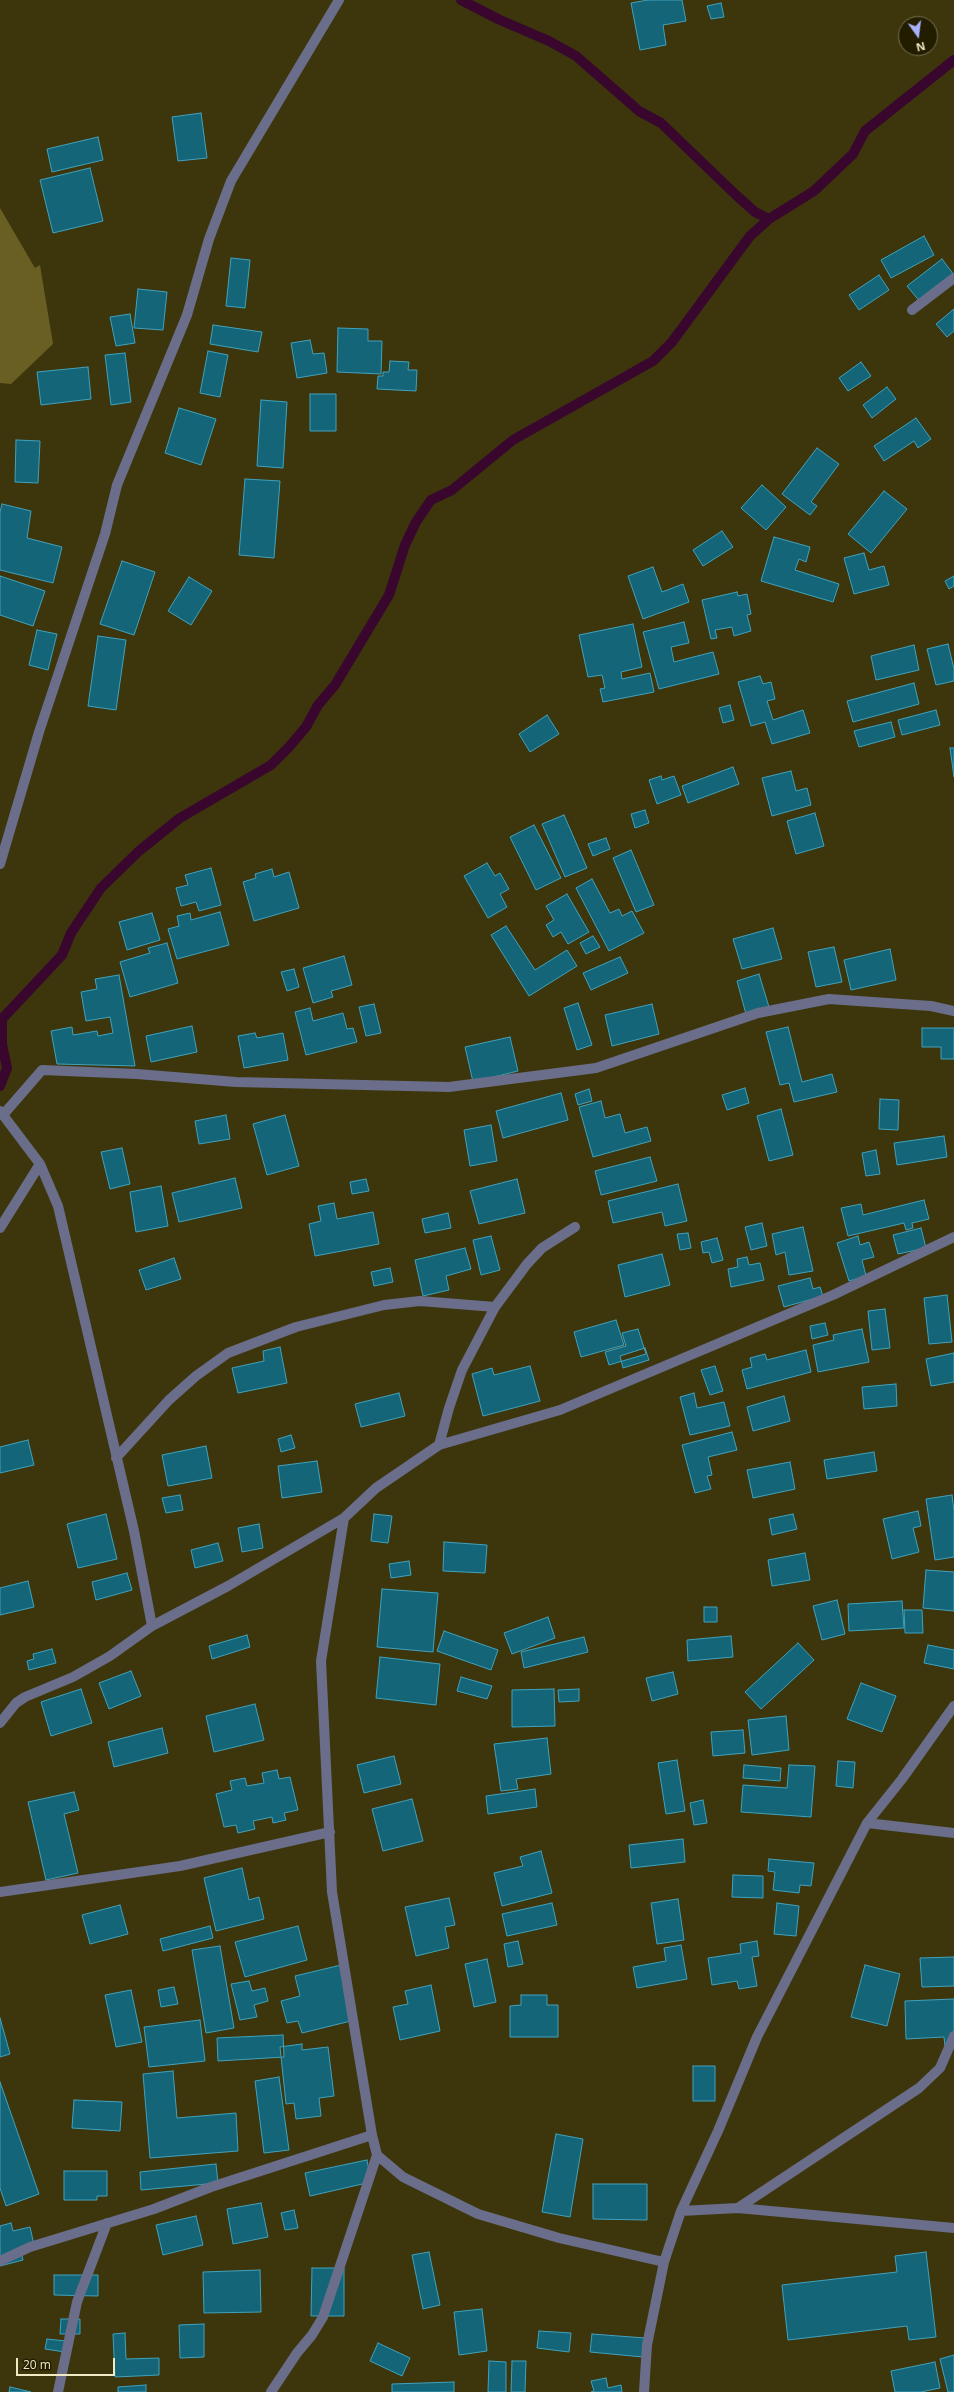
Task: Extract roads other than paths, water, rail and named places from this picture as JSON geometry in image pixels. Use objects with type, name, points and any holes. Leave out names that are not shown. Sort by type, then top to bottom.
[{"type":"street","points":[[0,864],[38,732],[104,534],[118,485],[187,315],[209,239],[231,181],[339,0]]},
{"type":"street","points":[[912,310],[954,278]]},
{"type":"street","points":[[152,1626],[116,1458],[58,1206],[40,1164],[2,1113],[42,1070],[137,1074],[236,1082],[449,1087],[596,1068],[758,1013],[829,999],[931,1006],[954,1011]]},
{"type":"street","points":[[0,1228],[40,1164]]},
{"type":"street","points":[[439,1445],[449,1408],[462,1370],[495,1306],[527,1264],[542,1248],[575,1227]]},
{"type":"street","points":[[0,1722],[16,1703],[25,1697],[73,1677],[110,1656],[152,1626],[228,1586],[344,1518],[376,1488],[439,1445],[560,1410],[833,1295],[954,1237]]},
{"type":"street","points":[[116,1458],[196,1376],[235,1351],[296,1327],[384,1305],[420,1301],[495,1306]]},
{"type":"street","points":[[272,2392],[296,2353],[312,2335],[323,2317],[377,2155],[372,2135],[332,1892],[322,1661],[344,1518]]},
{"type":"street","points":[[644,2392],[647,2345],[664,2262],[681,2211],[718,2131],[757,2037],[867,1823],[902,1779],[954,1706]]},
{"type":"street","points":[[867,1823],[954,1833]]},
{"type":"street","points":[[0,1892],[180,1866],[330,1832]]},
{"type":"street","points":[[738,2208],[919,2088],[940,2068],[954,2036]]},
{"type":"street","points":[[0,2261],[30,2247],[372,2135]]},
{"type":"street","points":[[377,2155],[403,2177],[478,2214],[559,2238],[664,2262]]},
{"type":"street","points":[[681,2211],[738,2208],[954,2228]]},
{"type":"street","points":[[58,2392],[77,2302],[107,2223]]},
{"type":"waterway","points":[[461,0],[500,20],[549,41],[576,56],[639,111],[661,123],[755,212],[769,219]]},
{"type":"waterway","points":[[0,1086],[7,1068],[2,1044],[2,1019],[62,955],[71,933],[101,888],[139,851],[180,818],[271,765],[306,727],[318,705],[335,685],[389,595],[405,545],[416,522],[431,500],[452,490],[513,440],[653,361],[672,342],[750,236],[769,219],[814,191],[853,154],[865,131],[954,60]]}]
